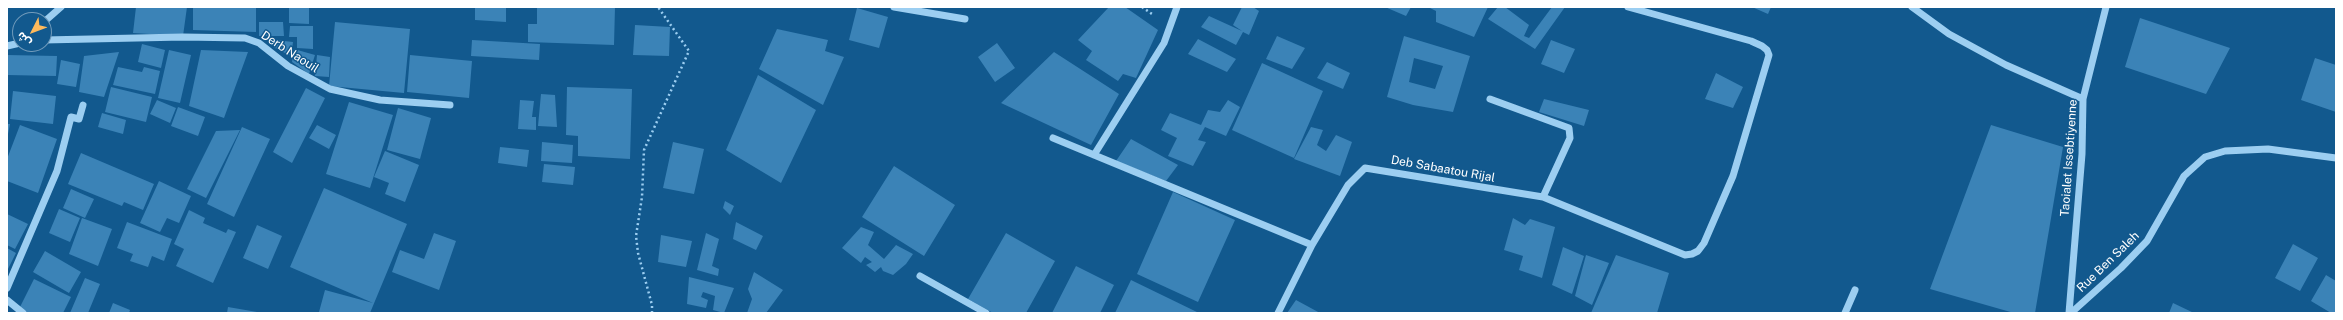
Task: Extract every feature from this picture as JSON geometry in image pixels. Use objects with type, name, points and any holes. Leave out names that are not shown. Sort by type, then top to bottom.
[{"type":"street","points":[[52,15],[61,7]]},
{"type":"street","points":[[894,7],[965,19]]},
{"type":"street","points":[[1094,155],[1164,43],[1177,7]]},
{"type":"street","name":"Deb Sabaatou Rijal","points":[[1278,313],[1312,245],[1348,185],[1365,168],[1543,197],[1685,254],[1692,254],[1698,251],[1704,243],[1733,176],[1769,55],[1768,50],[1751,41],[1628,7]]},
{"type":"street","points":[[1912,7],[1949,34],[2006,65],[2084,99]]},
{"type":"street","name":"Taoialet Issebtiyenne","points":[[2070,313],[2082,154],[2084,99],[2106,7]]},
{"type":"street","name":"Derb Naouil","points":[[52,40],[183,37],[245,38],[259,43],[288,66],[330,89],[380,100],[450,105]]},
{"type":"street","points":[[1490,99],[1569,128],[1570,138],[1543,197]]},
{"type":"street","points":[[7,288],[57,171],[71,117],[79,119],[83,105]]},
{"type":"street","points":[[1053,138],[1312,245]]},
{"type":"street","name":"Rue Ben Saleh","points":[[2070,313],[2121,268],[2147,241],[2184,176],[2205,157],[2225,152],[2268,149],[2336,158]]},
{"type":"street","points":[[920,276],[986,313]]},
{"type":"street","points":[[1845,313],[1855,290]]},
{"type":"street","points":[[7,300],[23,313]]},
{"type":"path","points":[[652,313],[652,305],[638,253],[636,236],[642,197],[644,150],[689,51],[658,7]]},
{"type":"building","points":[[136,7],[187,7],[183,36],[133,33]]},
{"type":"building","points":[[193,7],[256,7],[256,32],[193,30]]},
{"type":"building","points":[[289,7],[309,7],[309,24],[289,23]]},
{"type":"building","points":[[475,7],[506,7],[506,22],[475,20]]},
{"type":"building","points":[[537,7],[615,7],[614,45],[528,42],[528,24],[537,24]]},
{"type":"building","points":[[1109,7],[1125,7],[1158,30],[1136,78],[1123,74],[1118,81],[1086,60],[1092,51],[1078,40]]},
{"type":"building","points":[[1242,7],[1253,7],[1259,11],[1249,35],[1243,32],[1236,45],[1201,27],[1209,16],[1242,31],[1233,25]]},
{"type":"building","points":[[1385,7],[1411,7],[1406,16]]},
{"type":"building","points":[[1428,7],[1488,7],[1474,37],[1436,22],[1436,11]]},
{"type":"building","points":[[1498,7],[1505,7],[1529,25],[1524,36],[1529,38],[1552,7],[1565,7],[1535,49],[1488,19]]},
{"type":"building","points":[[1752,7],[1771,7],[1768,14]]},
{"type":"building","points":[[857,8],[888,17],[879,48],[849,40]]},
{"type":"building","points":[[2140,18],[2230,48],[2206,94],[2125,67]]},
{"type":"building","points":[[259,22],[283,22],[284,36],[259,36]]},
{"type":"building","points":[[335,22],[410,29],[404,93],[329,86]]},
{"type":"building","points":[[635,25],[670,27],[669,56],[633,55]]},
{"type":"building","points":[[290,26],[313,26],[313,49],[297,48],[297,37],[289,37]]},
{"type":"building","points":[[777,29],[828,40],[825,51],[844,57],[823,105],[759,69]]},
{"type":"building","points":[[1277,36],[1305,48],[1292,69],[1266,59]]},
{"type":"building","points":[[1404,36],[1470,56],[1453,112],[1413,105],[1387,97]],"holes":[[[1414,58],[1443,66],[1435,89],[1409,82]]]},
{"type":"building","points":[[1198,39],[1236,59],[1227,72],[1188,54]]},
{"type":"building","points":[[275,40],[293,42],[291,56],[273,47]]},
{"type":"building","points":[[472,40],[540,44],[539,60],[471,56]]},
{"type":"building","points":[[1551,40],[1575,49],[1564,73],[1541,64]]},
{"type":"building","points":[[997,43],[1015,68],[995,82],[978,57]]},
{"type":"building","points":[[142,44],[165,50],[161,68],[138,62]]},
{"type":"building","points":[[294,49],[315,55],[309,74],[292,62]]},
{"type":"building","points":[[169,50],[191,55],[180,103],[158,98]]},
{"type":"building","points":[[201,50],[248,52],[224,118],[189,106]]},
{"type":"building","points":[[119,52],[104,97],[79,92],[84,56]]},
{"type":"building","points":[[1054,52],[1119,94],[1091,145],[1001,103]]},
{"type":"building","points":[[7,55],[57,56],[56,76],[7,75]]},
{"type":"building","points":[[317,55],[330,57],[329,77],[315,76]]},
{"type":"building","points":[[410,55],[472,61],[469,98],[407,92]]},
{"type":"building","points":[[2315,58],[2336,65],[2336,112],[2301,100]]},
{"type":"building","points":[[61,60],[80,64],[76,87],[57,84]]},
{"type":"building","points":[[1327,62],[1350,73],[1343,89],[1317,78]]},
{"type":"building","points":[[1262,63],[1323,91],[1294,158],[1232,130]]},
{"type":"building","points":[[118,67],[142,72],[144,67],[160,71],[155,94],[113,85]]},
{"type":"building","points":[[1716,73],[1743,87],[1733,108],[1705,99]]},
{"type":"building","points":[[758,75],[816,110],[781,183],[726,150]]},
{"type":"building","points":[[111,87],[152,97],[146,122],[105,112]]},
{"type":"building","points":[[567,87],[632,89],[630,159],[578,156],[578,136],[566,135]]},
{"type":"building","points":[[306,88],[325,98],[292,163],[273,152]]},
{"type":"building","points":[[13,91],[56,96],[53,124],[10,119]]},
{"type":"building","points":[[541,94],[555,95],[557,127],[538,126]]},
{"type":"building","points":[[1544,99],[1589,110],[1584,126],[1539,112]]},
{"type":"building","points":[[157,100],[176,108],[170,123],[150,114]]},
{"type":"building","points":[[520,100],[534,101],[532,117],[536,117],[536,130],[518,129]]},
{"type":"building","points":[[1228,100],[1240,107],[1226,136],[1205,127],[1198,140],[1206,142],[1193,166],[1168,156],[1177,138],[1161,130],[1170,113],[1201,125],[1208,110],[1220,112]]},
{"type":"building","points":[[349,102],[393,115],[370,188],[326,174]]},
{"type":"building","points":[[178,107],[205,117],[198,136],[171,126]]},
{"type":"building","points":[[398,108],[431,118],[420,159],[387,150]]},
{"type":"building","points":[[102,113],[126,120],[123,134],[98,127]]},
{"type":"building","points":[[7,124],[10,124],[8,134],[7,134]]},
{"type":"building","points":[[20,125],[57,139],[38,193],[7,181],[7,159]]},
{"type":"building","points":[[317,125],[336,135],[329,149],[309,138]]},
{"type":"building","points":[[1991,125],[2063,147],[2035,313],[2014,313],[1930,289]]},
{"type":"building","points":[[242,127],[270,139],[234,217],[207,204]]},
{"type":"building","points":[[1311,127],[1323,130],[1317,145],[1326,151],[1336,135],[1352,142],[1340,176],[1294,159]]},
{"type":"building","points":[[240,130],[206,198],[187,189],[216,131]]},
{"type":"building","points":[[1131,139],[1178,165],[1166,181],[1116,161]]},
{"type":"building","points":[[542,142],[573,145],[572,163],[541,161]]},
{"type":"building","points":[[673,142],[704,149],[694,194],[663,188]]},
{"type":"building","points":[[500,147],[529,150],[527,167],[498,163]]},
{"type":"building","points":[[385,151],[419,165],[405,202],[385,194],[389,183],[374,177]]},
{"type":"building","points":[[81,153],[154,184],[143,210],[124,202],[122,206],[68,184]]},
{"type":"building","points":[[544,164],[575,167],[573,185],[542,182]]},
{"type":"building","points":[[894,166],[955,205],[924,256],[862,217]]},
{"type":"building","points":[[159,181],[191,196],[179,223],[167,218],[160,232],[140,223]]},
{"type":"building","points":[[324,188],[407,224],[370,313],[319,312],[325,290],[373,303],[290,267]]},
{"type":"building","points":[[71,189],[94,199],[85,218],[63,208]]},
{"type":"building","points":[[1173,192],[1235,220],[1198,302],[1137,274]]},
{"type":"building","points":[[725,201],[734,206],[730,215],[723,208]]},
{"type":"building","points":[[59,209],[80,218],[70,242],[49,233]]},
{"type":"building","points":[[189,210],[205,218],[203,223],[226,233],[228,229],[236,232],[213,283],[176,266],[184,249],[174,244]]},
{"type":"building","points":[[7,214],[28,224],[15,249],[7,245]]},
{"type":"building","points":[[82,218],[112,229],[98,266],[69,254]]},
{"type":"building","points":[[1513,218],[1525,225],[1530,219],[1555,227],[1542,278],[1519,270],[1523,256],[1504,250]]},
{"type":"building","points":[[127,222],[172,239],[164,261],[152,256],[148,267],[130,261],[133,254],[117,248]]},
{"type":"building","points":[[736,222],[763,236],[756,250],[733,239]]},
{"type":"building","points":[[257,225],[282,236],[268,269],[243,258]]},
{"type":"building","points":[[861,227],[874,232],[868,245],[884,259],[896,245],[913,254],[906,264],[893,275],[883,271],[881,267],[875,272],[866,265],[872,262],[865,257],[861,263],[842,248]]},
{"type":"building","points":[[434,233],[456,241],[439,290],[392,272],[400,250],[424,259]]},
{"type":"building","points":[[706,233],[719,239],[712,266],[719,269],[718,276],[697,270]]},
{"type":"building","points":[[1006,233],[1055,261],[1026,313],[993,313],[968,299]]},
{"type":"building","points":[[661,235],[692,241],[686,267],[658,262]]},
{"type":"building","points":[[2293,244],[2318,258],[2300,291],[2275,278]]},
{"type":"building","points":[[1563,247],[1584,256],[1572,294],[1552,285]]},
{"type":"building","points":[[7,248],[16,253],[7,271]]},
{"type":"building","points":[[45,251],[81,272],[69,293],[33,272]]},
{"type":"building","points":[[1586,255],[1609,263],[1592,305],[1575,296]]},
{"type":"building","points":[[1616,255],[1669,273],[1657,313],[1591,313]]},
{"type":"building","points":[[1076,266],[1114,285],[1100,313],[1052,313]]},
{"type":"building","points":[[754,272],[783,290],[766,313],[747,313],[752,299],[748,289]]},
{"type":"building","points":[[2326,275],[2336,281],[2336,313],[2331,313],[2311,301]]},
{"type":"building","points":[[689,277],[734,288],[724,313],[713,310],[715,296],[703,292],[701,297],[708,300],[706,308],[687,304]]},
{"type":"building","points":[[85,278],[100,284],[88,313],[70,313]]},
{"type":"building","points":[[34,279],[71,297],[63,313],[29,313],[19,309]]},
{"type":"building","points":[[1131,280],[1199,313],[1115,313]]},
{"type":"building","points":[[1296,300],[1320,313],[1287,313]]},
{"type":"building","points":[[113,303],[130,310],[129,313],[109,313]]},
{"type":"building","points":[[2173,303],[2194,313],[2169,313]]},
{"type":"building","points":[[228,307],[257,312],[257,313],[227,313]]}]
